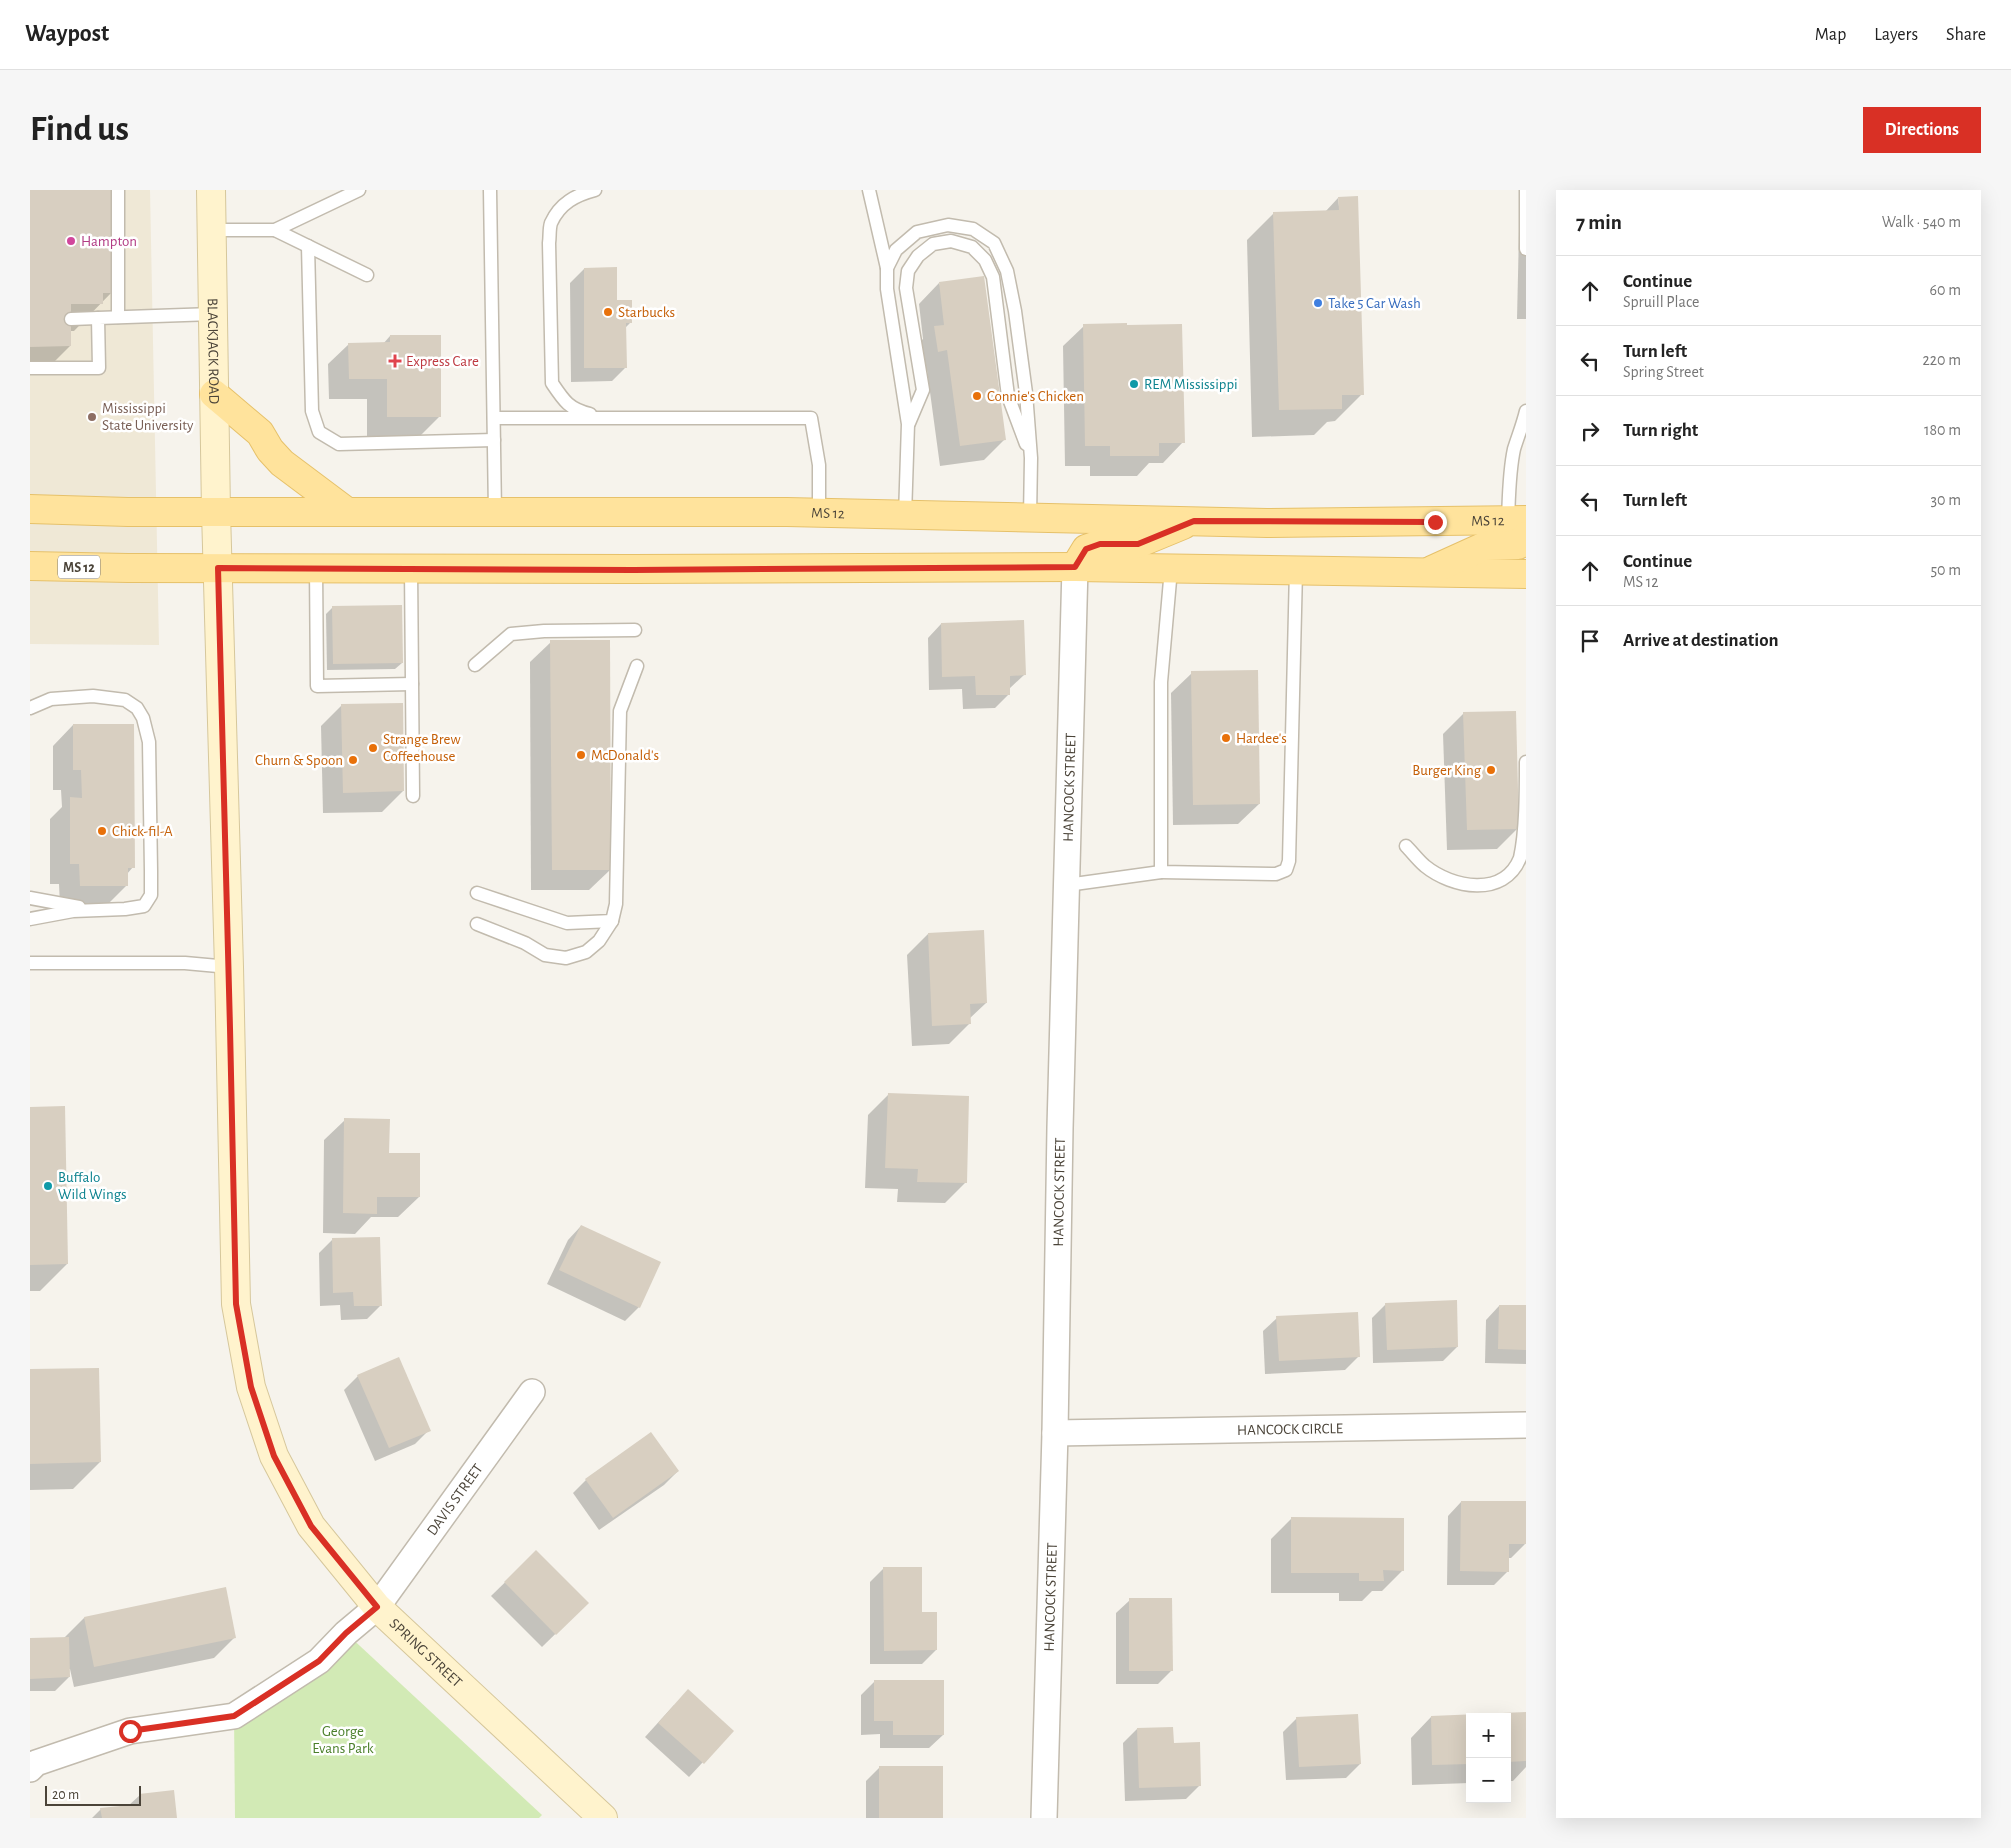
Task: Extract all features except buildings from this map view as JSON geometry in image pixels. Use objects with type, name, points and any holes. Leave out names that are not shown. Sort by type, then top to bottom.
[{"type":"main road","points":[[214,394],[260,433],[270,450],[282,463],[346,511]]},
{"type":"main road","name":"MS 12","points":[[30,509],[128,512],[818,513],[1221,522],[1520,526]]},
{"type":"main road","points":[[1075,567],[1086,549],[1100,544],[1138,544],[1194,521]]},
{"type":"main road","points":[[1424,573],[1485,546],[1518,546],[1520,526]]},
{"type":"main road","name":"MS 12","points":[[30,566],[633,570],[1075,567],[1526,574]]},
{"type":"street","name":"BLACKJACK ROAD","points":[[211,190],[216,512]]},
{"type":"street","name":"SPRING STREET","points":[[216,512],[229,967],[236,1304],[251,1387],[274,1456],[311,1526],[377,1607],[603,1818]]},
{"type":"street","name":"HANCOCK STREET","points":[[1044,1818],[1075,567]]},
{"type":"street","name":"DAVIS STREET","points":[[30,1769],[36,1763],[130,1731],[234,1716],[319,1661],[346,1633],[377,1607],[532,1392]]},
{"type":"street","name":"HANCOCK CIRCLE","points":[[1055,1433],[1526,1425]]},
{"type":"lane","points":[[118,190],[118,317]]},
{"type":"lane","points":[[211,230],[275,230],[359,190]]},
{"type":"lane","points":[[490,190],[495,512]]},
{"type":"lane","points":[[595,190],[577,194],[561,208],[551,224],[549,243],[551,376],[552,383],[561,396],[575,410],[606,418]]},
{"type":"lane","points":[[870,190],[887,268],[887,289],[908,424],[905,516]]},
{"type":"lane","points":[[1526,190],[1526,249]]},
{"type":"lane","points":[[887,268],[896,250],[917,232],[948,225],[974,228],[994,243],[1007,271],[1015,311],[1026,393],[1031,458],[1030,518]]},
{"type":"lane","points":[[275,230],[366,275]]},
{"type":"lane","points":[[908,424],[923,390],[906,288],[908,271],[918,256],[932,244],[951,241],[972,247],[985,260],[993,277],[1008,396],[1031,458]]},
{"type":"lane","points":[[308,246],[312,410],[319,432],[340,444],[494,440]]},
{"type":"lane","points":[[71,318],[213,314]]},
{"type":"lane","points":[[30,368],[98,368],[98,318]]},
{"type":"lane","points":[[1520,526],[1509,482],[1513,456],[1526,411]]},
{"type":"lane","points":[[494,418],[811,418],[819,465],[818,513]]},
{"type":"lane","points":[[316,568],[317,686],[412,684]]},
{"type":"lane","points":[[411,568],[413,796]]},
{"type":"lane","points":[[1161,872],[1161,682],[1171,569]]},
{"type":"lane","points":[[1067,885],[1161,872],[1276,874],[1286,870],[1289,861],[1296,570]]},
{"type":"lane","points":[[475,665],[511,634],[544,631],[635,630]]},
{"type":"lane","points":[[477,924],[525,943],[545,955],[566,958],[586,952],[599,941],[612,921],[616,904],[620,711],[637,666]]},
{"type":"lane","points":[[30,708],[51,699],[93,696],[125,700],[137,708],[143,718],[148,742],[151,895],[144,906],[125,909],[92,909],[30,919]]},
{"type":"lane","points":[[1406,846],[1424,866],[1443,877],[1467,886],[1491,885],[1510,874],[1520,858],[1526,838],[1526,762]]},
{"type":"lane","points":[[477,893],[567,923],[612,921]]},
{"type":"lane","points":[[30,898],[92,909]]},
{"type":"lane","points":[[30,963],[185,962],[229,967]]},
{"type":"shaded area","name":"Mississippi State University","points":[[30,190],[150,190],[159,645],[30,644]]},
{"type":"green space","name":"George Evans Park","points":[[346,1633],[542,1815],[539,1818],[235,1818],[234,1716]]},
{"type":"place","name":"Hampton","points":[[71,241]]},
{"type":"place","name":"Take 5 Car Wash","points":[[1318,303]]},
{"type":"place","name":"Starbucks","points":[[608,312]]},
{"type":"place","name":"Express Care","points":[[395,361]]},
{"type":"place","name":"REM Mississippi","points":[[1134,384]]},
{"type":"place","name":"Connie's Chicken","points":[[977,396]]},
{"type":"place","name":"Mississippi State University","points":[[92,417]]},
{"type":"place","name":"Hardee's","points":[[1226,738]]},
{"type":"place","name":"Strange Brew Coffeehouse","points":[[373,748]]},
{"type":"place","name":"McDonald's","points":[[581,755]]},
{"type":"place","name":"Churn & Spoon","points":[[353,760]]},
{"type":"place","name":"Burger King","points":[[1491,770]]},
{"type":"place","name":"Chick-fil-A","points":[[102,831]]},
{"type":"place","name":"Buffalo Wild Wings","points":[[48,1186]]},
{"type":"route","points":[[130,1731],[234,1716],[319,1661],[346,1633],[377,1607],[311,1526],[274,1456],[251,1387],[236,1304],[218,568],[633,570],[1075,567],[1086,549],[1100,544],[1138,544],[1194,521],[1267,523],[1435,522]]}]
